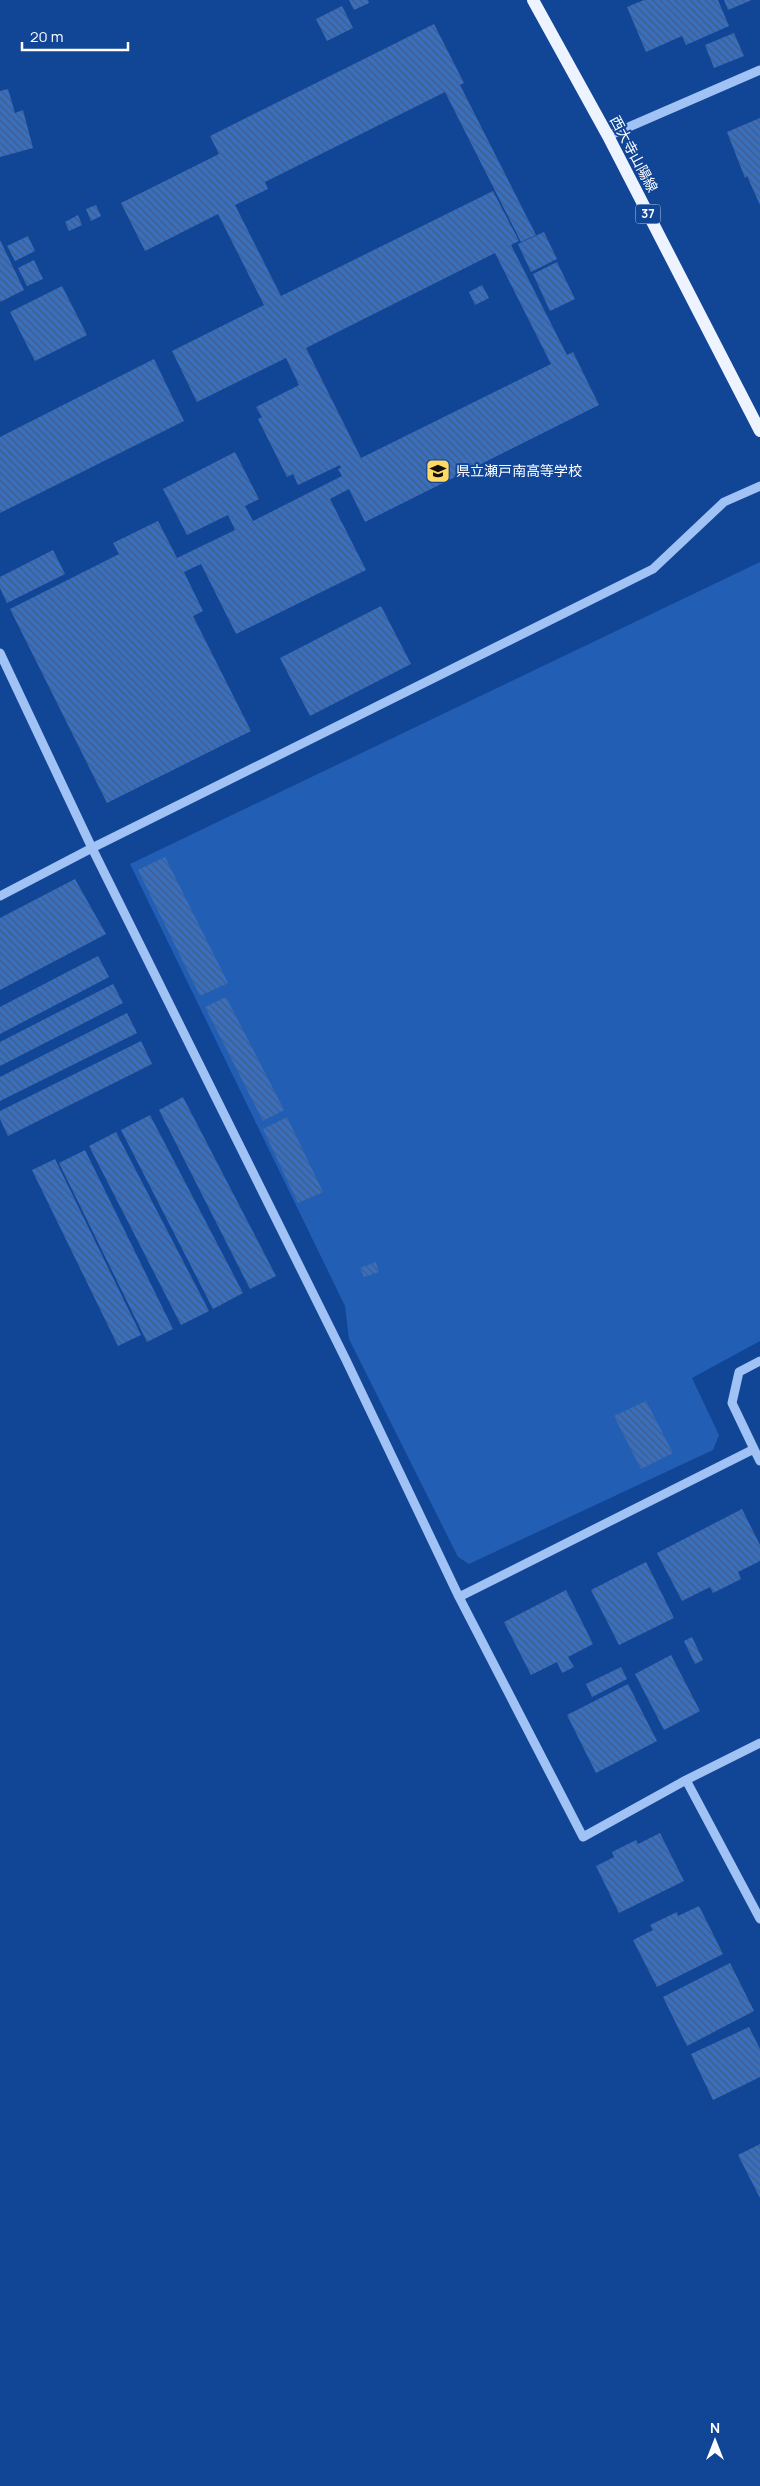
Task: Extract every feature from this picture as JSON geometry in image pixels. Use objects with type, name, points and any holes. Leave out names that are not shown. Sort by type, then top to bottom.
[{"type":"main road","name":"西大寺山陽線","points":[[533,0],[608,136],[760,431]]},
{"type":"street","points":[[608,136],[760,70]]},
{"type":"street","points":[[0,896],[92,848],[653,569],[724,502],[760,486]]},
{"type":"street","points":[[0,653],[92,848],[346,1360],[459,1596],[583,1837],[686,1780],[760,1743]]},
{"type":"street","points":[[760,1361],[739,1372],[732,1404],[760,1461]]},
{"type":"street","points":[[459,1596],[754,1449]]},
{"type":"street","points":[[686,1780],[760,1919]]},
{"type":"shaded area","points":[[760,562],[760,1341],[692,1378],[719,1435],[713,1450],[469,1564],[458,1557],[349,1339],[345,1306],[130,864]]},
{"type":"building","points":[[349,0],[368,0],[369,3],[354,10]]},
{"type":"building","points":[[644,0],[718,0],[729,26],[686,45],[682,36],[646,52],[627,7]]},
{"type":"building","points":[[724,0],[752,0],[728,10]]},
{"type":"building","points":[[342,6],[353,28],[327,41],[316,19]]},
{"type":"building","points":[[434,24],[464,83],[460,85],[536,235],[521,242],[445,92],[265,182],[268,189],[235,205],[281,296],[493,191],[519,241],[511,245],[567,355],[573,352],[599,405],[365,522],[349,489],[330,499],[366,570],[236,634],[201,564],[184,572],[203,611],[193,616],[251,731],[107,803],[10,609],[119,554],[113,543],[158,521],[177,558],[235,530],[228,515],[187,535],[163,489],[235,452],[259,499],[245,506],[253,521],[342,476],[338,469],[341,468],[340,465],[298,485],[293,474],[287,477],[258,419],[262,417],[256,407],[299,385],[286,358],[197,402],[172,351],[264,305],[218,214],[145,251],[121,203],[219,154],[210,136]],"holes":[[[495,253],[551,364],[361,458],[306,348]]]},
{"type":"building","points":[[734,33],[744,56],[714,68],[705,45]]},
{"type":"building","points":[[8,89],[15,113],[23,110],[33,148],[0,157],[0,91]]},
{"type":"building","points":[[760,118],[760,205],[747,176],[745,178],[727,132]]},
{"type":"building","points":[[96,205],[101,216],[91,221],[86,209]]},
{"type":"building","points":[[78,215],[82,225],[69,231],[65,222]]},
{"type":"building","points":[[544,232],[557,259],[531,272],[518,244]]},
{"type":"building","points":[[28,236],[35,251],[15,261],[7,246]]},
{"type":"building","points":[[0,240],[24,290],[0,302]]},
{"type":"building","points":[[34,260],[43,279],[27,286],[18,268]]},
{"type":"building","points":[[557,262],[575,299],[550,311],[533,274]]},
{"type":"building","points":[[482,285],[489,298],[475,305],[469,292]]},
{"type":"building","points":[[62,286],[87,335],[35,361],[10,312]]},
{"type":"building","points":[[154,359],[184,421],[0,513],[0,437]]},
{"type":"building","points":[[53,550],[65,574],[7,603],[0,588],[0,577]]},
{"type":"building","points":[[381,606],[411,664],[310,716],[280,658]]},
{"type":"building","points":[[165,857],[228,983],[200,996],[138,870]]},
{"type":"building","points":[[75,879],[106,934],[0,990],[0,918]]},
{"type":"building","points":[[98,956],[109,977],[0,1034],[0,1007]]},
{"type":"building","points":[[113,984],[123,1003],[0,1066],[0,1042]]},
{"type":"building","points":[[226,997],[284,1110],[263,1121],[205,1007]]},
{"type":"building","points":[[127,1013],[137,1033],[0,1101],[0,1077]]},
{"type":"building","points":[[141,1041],[152,1064],[8,1136],[0,1119],[0,1111]]},
{"type":"building","points":[[183,1097],[276,1276],[250,1289],[159,1110]]},
{"type":"building","points":[[150,1115],[243,1293],[213,1309],[121,1130]]},
{"type":"building","points":[[287,1117],[323,1192],[298,1203],[263,1129]]},
{"type":"building","points":[[116,1132],[209,1311],[181,1325],[89,1146]]},
{"type":"building","points":[[85,1150],[173,1329],[147,1342],[59,1163]]},
{"type":"building","points":[[55,1159],[141,1335],[118,1346],[32,1170]]},
{"type":"building","points":[[376,1262],[379,1272],[364,1277],[360,1268]]},
{"type":"building","points":[[646,1401],[673,1453],[641,1469],[614,1416]]},
{"type":"building","points":[[742,1509],[760,1545],[760,1561],[738,1572],[741,1579],[713,1593],[710,1587],[682,1601],[657,1553]]},
{"type":"building","points":[[646,1562],[674,1618],[619,1645],[591,1590]]},
{"type":"building","points":[[566,1590],[593,1644],[568,1657],[574,1667],[562,1673],[557,1662],[531,1675],[504,1622]]},
{"type":"building","points":[[692,1637],[703,1660],[695,1664],[684,1641]]},
{"type":"building","points":[[671,1655],[700,1711],[664,1730],[635,1674]]},
{"type":"building","points":[[621,1667],[627,1679],[592,1697],[586,1684]]},
{"type":"building","points":[[628,1684],[657,1741],[596,1773],[567,1715]]},
{"type":"building","points":[[660,1833],[684,1881],[619,1913],[596,1866],[614,1857],[612,1852],[636,1840],[638,1844]]},
{"type":"building","points":[[699,1906],[723,1954],[657,1987],[633,1940],[653,1930],[650,1925],[677,1912],[678,1916]]},
{"type":"building","points":[[730,1963],[754,2011],[687,2046],[663,1997]]},
{"type":"building","points":[[749,2027],[760,2049],[760,2077],[713,2100],[691,2054]]},
{"type":"building","points":[[760,2144],[760,2198],[738,2155]]},
{"type":"place","name":"県立瀬戸南高等学校","points":[[438,471]]}]
